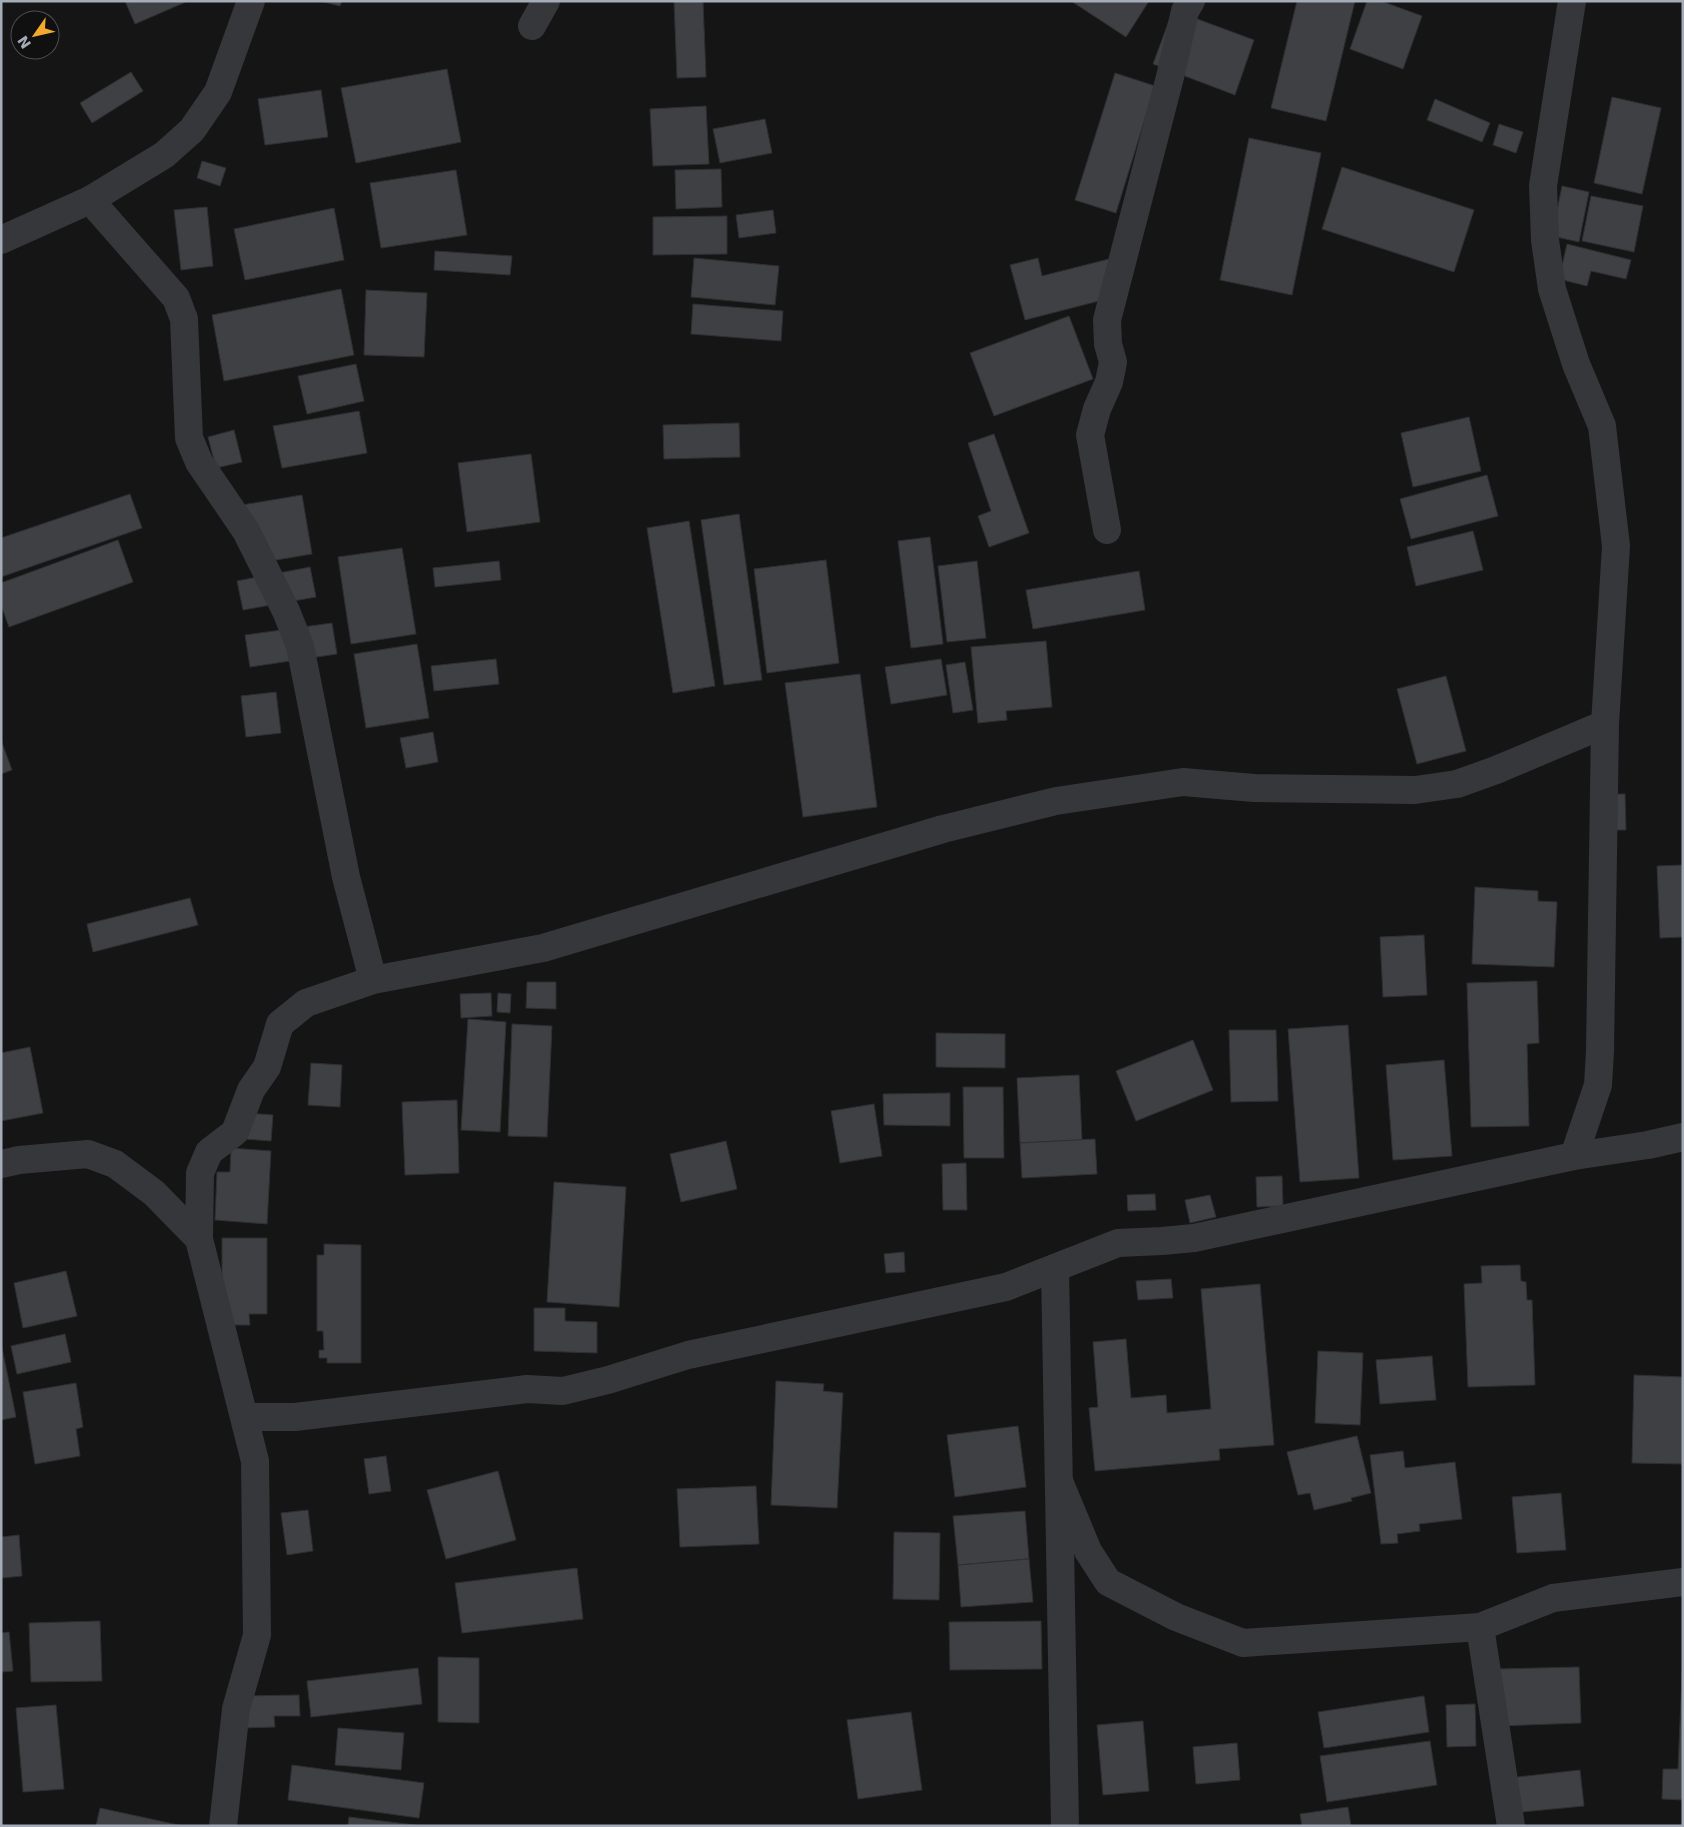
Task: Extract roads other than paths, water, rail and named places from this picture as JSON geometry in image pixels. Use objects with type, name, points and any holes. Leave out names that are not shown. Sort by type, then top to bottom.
[{"type":"street","points":[[1,240],[90,200],[164,155],[192,130],[218,92],[251,1]]},
{"type":"street","points":[[532,26],[546,1]]},
{"type":"street","points":[[1107,530],[1090,435],[1097,409],[1109,382],[1113,362],[1108,344],[1107,320],[1170,77],[1185,11],[1191,1]]},
{"type":"street","points":[[1572,1],[1543,186],[1546,240],[1552,289],[1576,364],[1602,426],[1616,546],[1605,724],[1598,1085],[1574,1156]]},
{"type":"street","points":[[90,200],[176,298],[184,319],[189,438],[199,462],[246,531],[286,611],[300,646],[346,877],[373,980]]},
{"type":"street","points":[[223,1826],[236,1710],[257,1635],[255,1462],[199,1239],[200,1173],[210,1152],[235,1132],[251,1090],[267,1067],[280,1024],[306,1004],[373,980],[543,948],[943,829],[1056,801],[1183,782],[1254,788],[1415,790],[1457,784],[1496,770],[1605,724]]},
{"type":"street","points":[[244,1417],[295,1417],[527,1389],[563,1391],[608,1380],[688,1355],[1006,1287],[1118,1243],[1194,1238],[1574,1156],[1683,1138]]},
{"type":"street","points":[[1,1164],[19,1160],[88,1154],[115,1164],[154,1193],[199,1239]]},
{"type":"street","points":[[1055,1268],[1065,1826]]},
{"type":"street","points":[[1059,1481],[1088,1551],[1108,1582],[1176,1617],[1243,1643],[1480,1627],[1553,1598],[1683,1582]]},
{"type":"street","points":[[1480,1627],[1511,1826]]}]
